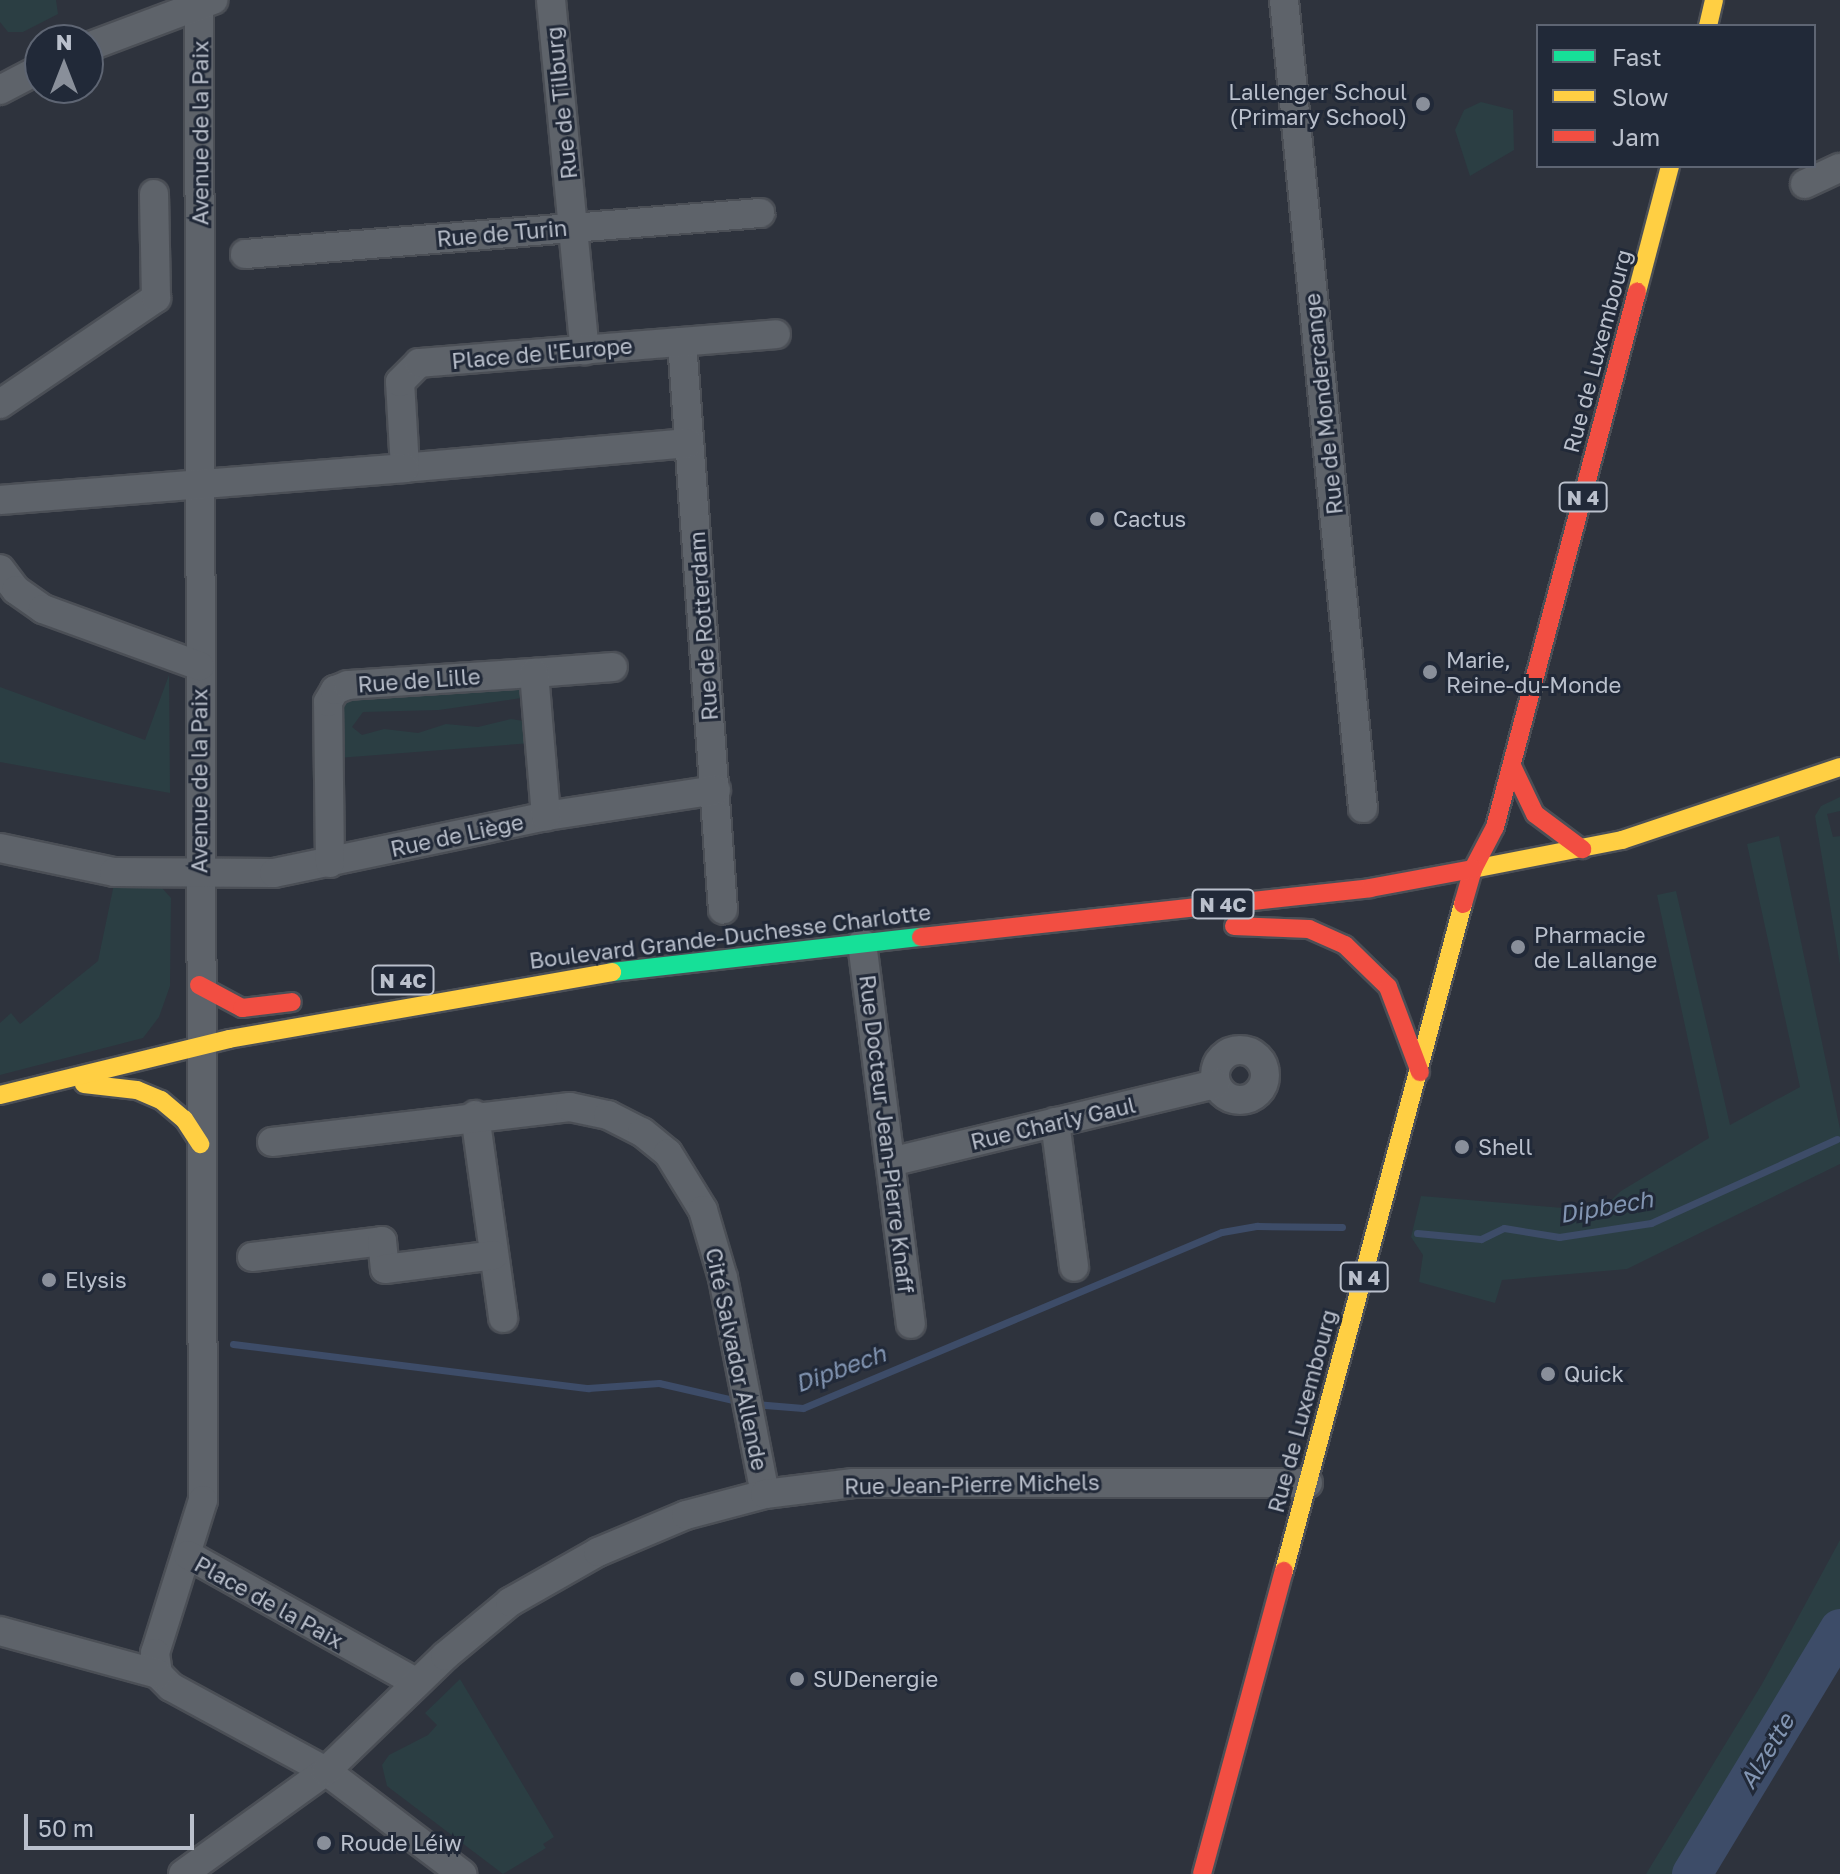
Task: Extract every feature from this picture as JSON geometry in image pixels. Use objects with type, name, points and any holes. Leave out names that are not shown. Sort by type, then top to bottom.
[{"type":"main road","points":[[1708,24],[1714,0]]},
{"type":"main road","name":"Rue de Luxembourg","points":[[1202,1874],[1473,869],[1495,827],[1512,766],[1669,168]]},
{"type":"main road","points":[[1512,766],[1535,814],[1582,849]]},
{"type":"main road","name":"Boulevard Grande-Duchesse Charlotte","points":[[0,1095],[199,1045],[615,971],[1370,888],[1582,849],[1786,789],[1840,767]]},
{"type":"main road","name":"Rue de Luxembourg","points":[[1471,822],[1473,869]]},
{"type":"main road","points":[[1210,928],[1261,924],[1309,929],[1345,945],[1388,987],[1420,1072]]},
{"type":"main road","points":[[973,931],[1083,939]]},
{"type":"main road","name":"N 4C","points":[[538,965],[615,971]]},
{"type":"main road","points":[[199,985],[242,1008],[306,999]]},
{"type":"main road","points":[[57,1080],[149,1094],[184,1119],[200,1144]]},
{"type":"street","name":"Rue de Tilburg","points":[[551,0],[585,350]]},
{"type":"street","name":"Rue de Mondercange","points":[[1284,0],[1363,808]]},
{"type":"street","points":[[104,41],[203,1]]},
{"type":"street","name":"Avenue de la Paix","points":[[188,1555],[203,1500],[199,875],[203,1]]},
{"type":"street","points":[[0,90],[24,77]]},
{"type":"street","points":[[1805,184],[1840,168]]},
{"type":"street","points":[[0,404],[156,298],[154,194]]},
{"type":"street","name":"Rue de Turin","points":[[245,254],[760,213]]},
{"type":"street","name":"Place de l'Europe","points":[[405,468],[400,382],[419,363],[776,334]]},
{"type":"street","name":"Rue de Rotterdam","points":[[682,342],[723,910]]},
{"type":"street","points":[[0,500],[689,443]]},
{"type":"street","points":[[0,569],[16,590],[43,609],[200,666]]},
{"type":"street","name":"Rue de Lille","points":[[330,863],[328,702],[335,690],[348,685],[613,667]]},
{"type":"street","points":[[534,673],[546,816]]},
{"type":"street","name":"Rue de Liège","points":[[0,848],[114,872],[199,875],[274,873],[546,816],[716,790]]},
{"type":"street","name":"Rue Docteur Jean-Pierre Knaff","points":[[862,943],[911,1324]]},
{"type":"street","name":"Rue Charly Gaul","points":[[890,1162],[1216,1084]]},
{"type":"street","name":"Cité Salvador Allende","points":[[272,1142],[475,1115],[570,1107],[608,1115],[642,1132],[668,1153],[703,1210],[723,1278],[765,1494]]},
{"type":"street","points":[[475,1115],[503,1318]]},
{"type":"street","points":[[1055,1122],[1074,1267]]},
{"type":"street","points":[[252,1257],[382,1241],[385,1269],[494,1255]]},
{"type":"street","name":"Rue Jean-Pierre Michels","points":[[183,1874],[326,1771],[417,1683],[510,1602],[598,1552],[686,1515],[765,1494],[853,1483],[1308,1483]]},
{"type":"street","name":"Place de la Paix","points":[[158,1674],[155,1653],[188,1555],[417,1683]]},
{"type":"street","points":[[0,1631],[158,1674],[171,1687],[326,1771],[462,1874]]},
{"type":"green space","points":[[0,0],[56,0],[58,14],[39,24],[24,24],[23,32],[8,32],[0,22]]},
{"type":"green space","points":[[1481,102],[1513,110],[1514,150],[1470,176],[1455,130],[1464,110]]},
{"type":"green space","points":[[169,675],[170,793],[0,762],[0,687],[145,740]]},
{"type":"green space","points":[[519,685],[528,697],[439,710],[363,712],[352,727],[362,735],[384,729],[418,733],[446,724],[478,727],[511,719],[530,722],[532,743],[338,758],[338,711],[345,698]]},
{"type":"green space","points":[[1840,797],[1840,811],[1827,814],[1833,837],[1840,836],[1840,965],[1815,816],[1821,806]]},
{"type":"green space","points":[[1779,836],[1840,1129],[1840,1164],[1627,1269],[1502,1280],[1495,1303],[1419,1282],[1423,1255],[1411,1237],[1421,1196],[1600,1211],[1621,1191],[1709,1138],[1657,895],[1676,891],[1730,1125],[1800,1087],[1747,844]]},
{"type":"green space","points":[[114,884],[162,888],[171,898],[170,986],[159,1017],[143,1038],[0,1075],[0,1023],[11,1013],[20,1024],[98,961]]},
{"type":"green space","points":[[1840,1540],[1840,1661],[1697,1874],[1646,1874],[1762,1684]]},
{"type":"green space","points":[[460,1679],[554,1837],[543,1844],[546,1848],[503,1874],[387,1786],[382,1765],[389,1755],[428,1735],[437,1725],[425,1713]]},
{"type":"waterway","name":"Dipbech","points":[[1417,1233],[1481,1239],[1504,1228],[1559,1237],[1651,1223],[1837,1139]]},
{"type":"waterway","name":"Dipbech","points":[[754,1404],[803,1408],[1222,1232],[1257,1226],[1342,1227]]},
{"type":"waterway","name":"Dipbech","points":[[233,1344],[588,1388],[659,1383],[742,1402]]},
{"type":"waterway","name":"Alzette","points":[[1692,1874],[1840,1629]]},
{"type":"traffic: fast","points":[[612,972],[921,937]]},
{"type":"traffic: slow","points":[[1708,24],[1714,0]]},
{"type":"traffic: slow","points":[[1637,292],[1669,168]]},
{"type":"traffic: slow","points":[[1473,869],[1622,840],[1840,767]]},
{"type":"traffic: slow","points":[[1284,1571],[1463,904]]},
{"type":"traffic: slow","points":[[0,1095],[229,1039],[612,972]]},
{"type":"traffic: slow","points":[[84,1084],[137,1090],[161,1100],[184,1119],[200,1144]]},
{"type":"traffic: jam","points":[[1463,904],[1473,869],[1495,827],[1637,292]]},
{"type":"traffic: jam","points":[[1512,766],[1535,814],[1582,849]]},
{"type":"traffic: jam","points":[[921,937],[1370,888],[1473,869]]},
{"type":"traffic: jam","points":[[1234,926],[1309,929],[1345,945],[1388,987],[1420,1072]]},
{"type":"traffic: jam","points":[[199,985],[242,1008],[292,1002]]},
{"type":"traffic: jam","points":[[1202,1874],[1284,1571]]},
{"type":"place","name":"Lallenger Schoul (Primary School)","points":[[1423,104]]},
{"type":"place","name":"Cactus","points":[[1097,519]]},
{"type":"place","name":"Marie, Reine-du-Monde","points":[[1430,672]]},
{"type":"place","name":"Pharmacie de Lallange","points":[[1518,947]]},
{"type":"place","name":"Shell","points":[[1462,1147]]},
{"type":"place","name":"Elysis","points":[[49,1280]]},
{"type":"place","name":"Quick","points":[[1548,1374]]},
{"type":"place","name":"SUDenergie","points":[[797,1679]]},
{"type":"place","name":"Roude Léiw","points":[[324,1843]]}]
